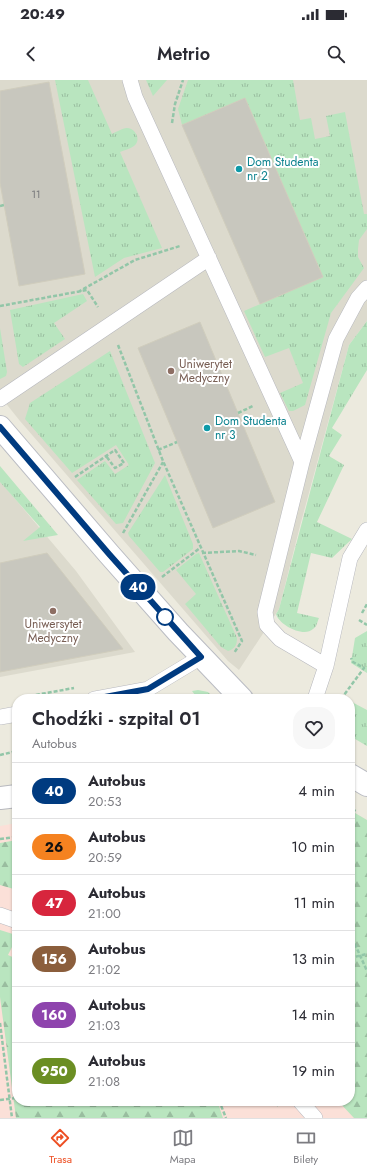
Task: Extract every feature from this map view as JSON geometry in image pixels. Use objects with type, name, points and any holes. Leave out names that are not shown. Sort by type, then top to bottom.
[{"type":"street","points":[[0,426],[109,554],[201,657],[237,694]]},
{"type":"street","points":[[355,783],[363,795]]},
{"type":"street","points":[[0,798],[12,797]]},
{"type":"lane","points":[[130,80],[135,97],[302,462]]},
{"type":"lane","points":[[0,399],[109,325],[206,252]]},
{"type":"lane","points":[[326,666],[280,639],[267,624],[265,612],[302,462],[336,339],[358,298],[367,288]]},
{"type":"lane","points":[[317,694],[326,666],[350,558],[367,530]]},
{"type":"lane","points":[[121,694],[148,689],[201,657]]},
{"type":"lane","points":[[0,717],[12,715]]},
{"type":"lane","points":[[0,915],[12,919]]},
{"type":"lane","points":[[304,1106],[315,1118]]},
{"type":"path","points":[[0,206],[4,205]]},
{"type":"path","points":[[78,292],[135,260],[148,255],[189,244],[194,254],[206,252]]},
{"type":"path","points":[[0,306],[88,290],[109,325],[158,450],[242,641],[232,654]]},
{"type":"path","points":[[238,413],[256,405]]},
{"type":"path","points":[[158,450],[177,442]]},
{"type":"path","points":[[71,479],[115,450],[124,463],[115,468],[106,456]]},
{"type":"path","points":[[121,536],[163,461]]},
{"type":"path","points":[[158,580],[200,548]]},
{"type":"path","points":[[202,553],[239,551],[262,557]]},
{"type":"path","points":[[367,604],[358,620],[367,625]]},
{"type":"path","points":[[345,694],[364,668],[353,662],[350,657]]},
{"type":"path","points":[[40,694],[78,687]]},
{"type":"path","points":[[0,755],[12,752]]},
{"type":"path","points":[[355,809],[363,795]]},
{"type":"path","points":[[0,839],[12,838]]},
{"type":"path","points":[[355,944],[367,972]]},
{"type":"path","points":[[355,957],[367,954]]},
{"type":"path","points":[[0,1023],[12,1118]]},
{"type":"path","points":[[0,1100],[10,1099]]},
{"type":"path","points":[[221,1106],[226,1118]]},
{"type":"shaded area","name":"Uniwerytet Medyczny","points":[[0,80],[367,80],[367,321],[349,345],[279,609],[239,670],[228,661],[0,396]]},
{"type":"shaded area","name":"Uniwersytet Medyczny","points":[[0,481],[76,571],[135,652],[0,677]]},
{"type":"shaded area","points":[[355,813],[367,820],[367,1118],[0,1118],[0,826],[12,824],[12,1106],[355,1106]]},
{"type":"green space","points":[[55,80],[88,80],[112,134],[126,128],[129,128],[135,132],[137,141],[134,146],[120,152],[162,248],[124,258],[95,277]]},
{"type":"green space","points":[[146,80],[167,80],[153,96]]},
{"type":"green space","points":[[188,80],[293,80],[300,120],[311,118],[315,139],[330,136],[326,116],[345,112],[364,214],[367,214],[367,229],[359,240],[358,249],[358,257],[364,268],[331,313],[305,405],[293,411],[289,411],[280,393],[303,383],[289,348],[265,357],[244,311],[323,277],[245,98],[182,125],[178,109]]},
{"type":"green space","points":[[83,294],[87,301],[54,323],[65,339],[23,367],[19,364],[10,310]]},
{"type":"green space","points":[[367,321],[367,370],[332,428],[342,435],[329,456],[344,465],[317,522],[352,539],[332,558],[311,553],[297,613],[319,618],[313,629],[304,632],[298,631],[287,626],[278,618],[276,614],[279,609],[349,345]]},
{"type":"green space","points":[[0,328],[7,372],[6,376],[0,379]]},
{"type":"green space","points":[[110,351],[155,463],[123,523],[116,524],[77,480],[105,461],[115,474],[129,465],[116,445],[72,473],[25,419],[30,403]]},
{"type":"green space","points":[[0,466],[58,535],[23,541],[40,527],[0,482]]},
{"type":"green space","points":[[165,475],[193,544],[193,549],[163,572],[160,572],[128,533]]},
{"type":"green space","points":[[199,553],[237,638],[237,643],[235,646],[228,651],[221,647],[185,604],[196,594],[176,570]]},
{"type":"green space","points":[[367,631],[367,673],[351,663],[355,638]]},
{"type":"green space","points":[[198,690],[208,692],[210,694],[194,694],[192,691]]},
{"type":"green space","points":[[355,704],[367,710],[367,746],[355,739]]},
{"type":"green space","points":[[355,813],[367,820],[367,1118],[354,1118],[343,1106],[355,1106]]},
{"type":"green space","points":[[12,841],[12,889],[0,885],[0,843]]},
{"type":"green space","points":[[0,930],[12,934],[12,947],[8,955],[12,957],[12,1088],[0,997]]},
{"type":"green space","points":[[14,1106],[219,1106],[223,1118],[16,1118]]},
{"type":"building","points":[[49,82],[85,274],[19,286],[0,183],[0,91]]},
{"type":"building","name":"Dom Studenta nr 2","points":[[245,98],[323,277],[260,304],[182,125]]},
{"type":"building","name":"Dom Studenta nr 3","points":[[200,322],[275,502],[213,528],[138,348]]},
{"type":"building","name":"Uniwersytet Medyczny","points":[[47,553],[123,649],[0,672],[0,563]]},
{"type":"bus line","name":"40","points":[[0,427],[109,554],[201,657],[148,689],[121,694]]},
{"type":"place","name":"Dom Studenta nr 2","points":[[239,169]]},
{"type":"place","name":"Uniwerytet Medyczny","points":[[171,371]]},
{"type":"place","name":"Dom Studenta nr 3","points":[[207,428]]},
{"type":"place","name":"Uniwersytet Medyczny","points":[[53,611]]}]
